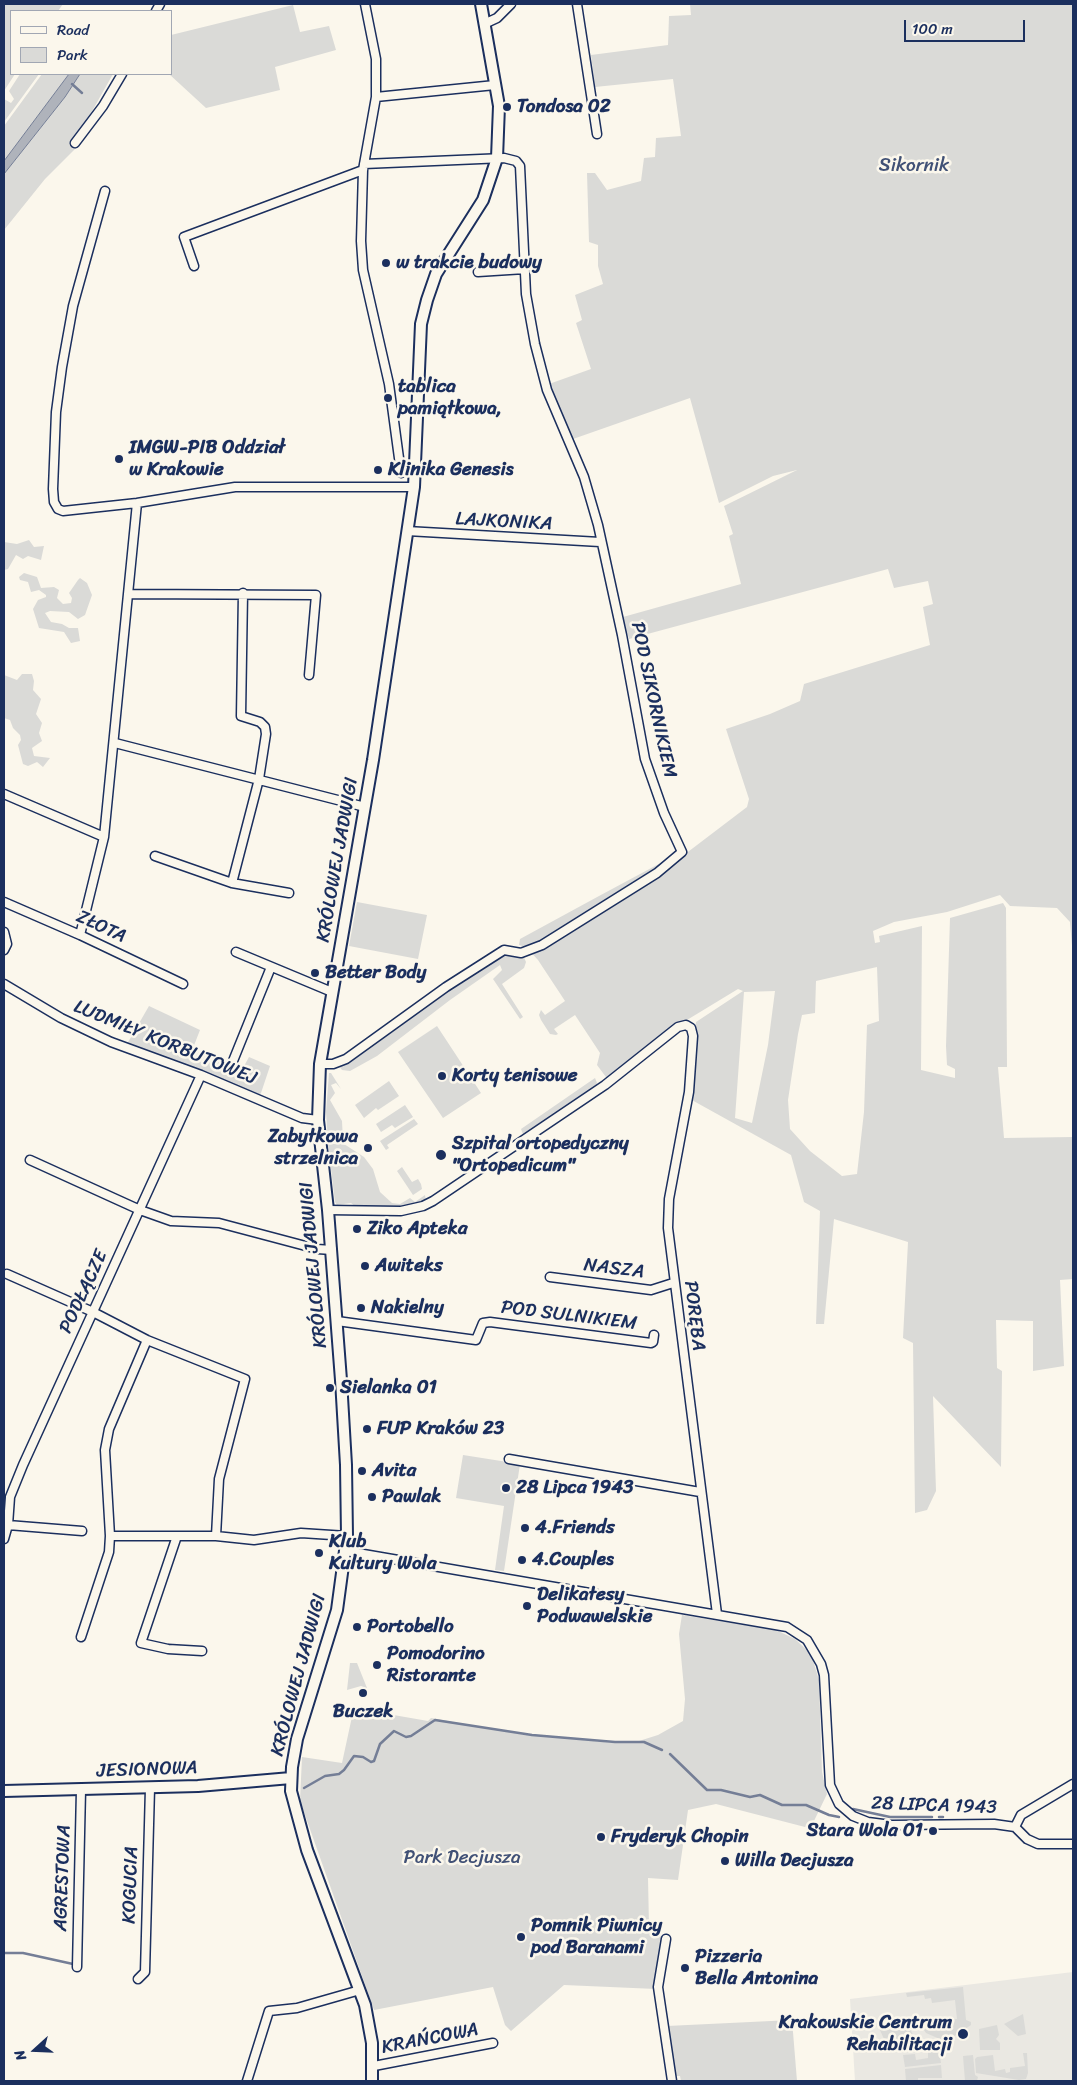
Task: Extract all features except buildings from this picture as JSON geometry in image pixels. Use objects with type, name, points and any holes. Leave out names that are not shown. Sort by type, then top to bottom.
[{"type":"street","points":[[365,4],[376,59],[376,97],[363,167],[361,241],[363,270],[389,384],[401,474]]},
{"type":"street","name":"KRÓLOWEJ JADWIGI","points":[[372,2081],[374,2066],[371,2031],[360,1990],[302,1835],[292,1801],[291,1778],[297,1739],[338,1610],[347,1536],[346,1465],[337,1321],[332,1250],[318,1120],[320,1064],[365,807],[414,486],[418,422],[419,352],[424,311],[431,286],[442,262],[484,200],[497,158],[500,122],[481,4]]},
{"type":"street","points":[[484,24],[497,18],[511,4]]},
{"type":"street","points":[[577,4],[597,134]]},
{"type":"street","points":[[75,143],[103,106],[121,75]]},
{"type":"street","points":[[376,97],[495,84]]},
{"type":"street","points":[[194,266],[184,237],[363,167],[497,158]]},
{"type":"street","name":"POD SIKORNIKIEM","points":[[320,1064],[332,1064],[346,1059],[446,987],[504,950],[521,953],[542,945],[657,873],[682,852],[664,813],[645,759],[622,635],[600,542],[598,525],[584,477],[547,390],[528,307],[520,166],[514,160],[497,158]]},
{"type":"street","points":[[105,191],[73,306],[63,358],[56,412],[52,489],[54,502],[63,511],[137,503],[234,487],[414,486]]},
{"type":"street","points":[[478,272],[525,270]]},
{"type":"street","points":[[80,935],[104,837],[130,594],[137,503]]},
{"type":"street","name":"LAJKONIKA","points":[[407,531],[600,542]]},
{"type":"street","points":[[130,594],[243,592],[316,595],[309,675]]},
{"type":"street","points":[[232,883],[259,779],[266,730],[260,722],[241,716],[243,592]]},
{"type":"street","points":[[115,743],[365,807]]},
{"type":"street","points":[[4,794],[104,837]]},
{"type":"street","points":[[155,856],[232,883],[289,893]]},
{"type":"street","name":"ZŁOTA","points":[[4,902],[80,935],[183,984]]},
{"type":"street","points":[[4,932],[7,944],[4,950]]},
{"type":"street","points":[[236,952],[332,992]]},
{"type":"street","points":[[233,1061],[271,967]]},
{"type":"street","name":"LUDMIŁY KORBUTOWEJ","points":[[4,984],[61,1018],[111,1042],[201,1075],[302,1118],[318,1120]]},
{"type":"street","name":"PORĘBA","points":[[328,1210],[401,1210],[423,1206],[433,1201],[605,1085],[678,1027],[686,1025],[691,1028],[693,1036],[689,1092],[669,1199],[668,1228],[673,1283],[717,1614]]},
{"type":"street","name":"PODŁĄCZE","points":[[4,1539],[8,1525],[10,1497],[201,1075]]},
{"type":"street","points":[[30,1160],[140,1210],[171,1221],[219,1223],[317,1249],[332,1250]]},
{"type":"street","points":[[7,1274],[93,1312],[146,1340],[245,1378],[219,1479],[216,1536]]},
{"type":"street","name":"NASZA","points":[[550,1277],[651,1290],[673,1283]]},
{"type":"street","name":"POD SULNIKIEM","points":[[337,1321],[476,1340],[483,1323],[490,1322],[651,1343],[654,1334]]},
{"type":"street","points":[[81,1637],[109,1552],[110,1536],[105,1450],[109,1429],[146,1340]]},
{"type":"street","points":[[509,1459],[700,1492]]},
{"type":"street","points":[[8,1525],[82,1531]]},
{"type":"street","points":[[110,1536],[216,1536],[254,1540],[301,1534],[347,1536]]},
{"type":"street","points":[[177,1536],[141,1643],[168,1650],[202,1651]]},
{"type":"street","name":"28 LIPCA 1943","points":[[346,1551],[787,1627],[798,1633],[812,1646],[824,1676],[830,1784],[839,1804],[853,1816],[868,1822],[891,1825],[994,1824],[1015,1827]]},
{"type":"street","name":"JESIONOWA","points":[[4,1791],[150,1788],[291,1778]]},
{"type":"street","points":[[1073,1784],[1021,1815],[1015,1827],[1027,1839],[1038,1844],[1073,1844]]},
{"type":"street","name":"KOGUCIA","points":[[138,1979],[145,1972],[150,1788]]},
{"type":"street","name":"AGRESTOWA","points":[[76,1967],[81,1790]]},
{"type":"street","points":[[666,1939],[658,1987],[672,2081]]},
{"type":"street","points":[[247,2081],[269,2011],[297,2008],[360,1990]]},
{"type":"street","name":"KRAŃCOWA","points":[[374,2066],[493,2043]]},
{"type":"shaded area","points":[[68,75],[79,75],[65,97],[4,174],[4,161]]},
{"type":"shaded area","name":"Krakowskie Centrum Rehabilitacji","points":[[1073,1972],[1073,2081],[855,2081],[850,1999]]},
{"type":"green space","points":[[4,4],[63,4],[59,10],[10,10],[10,75],[14,75],[4,91]]},
{"type":"green space","name":"Sikornik","points":[[690,4],[1073,4],[1073,958],[1070,922],[1057,908],[1010,906],[1000,895],[947,912],[894,922],[873,931],[875,943],[880,942],[879,936],[922,926],[921,1070],[955,1078],[955,1069],[947,1065],[946,1046],[950,918],[1003,903],[1006,908],[1007,1067],[998,1067],[1004,1138],[1073,1137],[1073,1279],[1060,1280],[1064,1366],[1033,1371],[1033,1321],[996,1320],[997,1368],[1002,1371],[1001,1467],[933,1396],[936,1491],[927,1510],[915,1513],[913,1343],[903,1338],[908,1242],[834,1219],[824,1324],[816,1324],[820,1211],[804,1202],[791,1155],[690,1099],[696,1022],[743,991],[738,989],[682,1023],[613,1077],[606,1077],[597,1065],[600,1053],[575,1015],[554,1029],[558,1034],[550,1034],[539,1015],[541,1010],[545,1015],[565,1001],[538,960],[526,947],[519,945],[520,939],[668,859],[676,861],[747,807],[749,799],[726,729],[770,714],[800,701],[804,684],[930,645],[923,607],[933,604],[928,581],[894,588],[888,569],[629,639],[623,617],[741,584],[729,536],[733,534],[724,506],[797,470],[773,476],[719,503],[690,398],[573,439],[549,384],[591,369],[576,323],[582,320],[575,295],[603,284],[598,266],[598,245],[589,242],[587,173],[595,173],[607,190],[641,181],[644,158],[655,157],[656,138],[681,136],[673,79],[595,87],[591,55],[668,45],[669,16],[691,15]],"holes":[[[877,967],[879,1021],[867,1025],[864,1112],[857,1174],[842,1176],[810,1151],[790,1129],[788,1100],[798,1034],[802,1015],[815,1013],[816,981]],[[775,991],[768,1045],[752,1123],[735,1118],[744,992]]]},
{"type":"green space","points":[[293,5],[300,32],[329,26],[336,50],[275,67],[280,90],[206,108],[170,75],[172,75],[172,35]]},
{"type":"green space","points":[[19,75],[38,75],[4,122],[4,99],[11,103],[14,99],[9,91]]},
{"type":"green space","points":[[41,75],[68,75],[4,161],[4,126]]},
{"type":"green space","points":[[79,75],[112,75],[87,120],[70,142],[76,148],[45,179],[4,230],[4,174],[65,97]]},
{"type":"green space","points":[[29,540],[34,547],[44,546],[41,560],[28,556],[23,559],[16,555],[8,569],[4,570],[4,542],[17,544]]},
{"type":"green space","points":[[24,573],[37,577],[41,588],[54,587],[59,590],[57,598],[63,604],[71,603],[72,598],[69,593],[80,578],[87,583],[92,595],[85,615],[78,619],[69,612],[50,611],[45,613],[51,622],[62,624],[69,628],[78,628],[80,641],[71,643],[64,632],[39,628],[33,609],[38,600],[46,597],[46,595],[39,590],[31,592],[28,582],[20,580],[19,577]]},
{"type":"green space","points":[[22,674],[32,674],[34,681],[33,690],[41,699],[36,714],[42,723],[39,733],[42,741],[32,748],[34,756],[50,758],[43,767],[37,762],[28,766],[23,764],[18,745],[21,740],[20,735],[13,728],[10,720],[4,718],[4,675],[17,680]]},
{"type":"green space","points":[[357,902],[427,915],[418,959],[349,946]]},
{"type":"green space","points":[[504,953],[523,955],[526,962],[524,968],[502,984],[523,1017],[520,1019],[493,979],[502,970],[500,965],[450,1000],[377,1056],[350,1071],[342,1070],[339,1066]]},
{"type":"green space","points":[[149,1006],[200,1030],[193,1048],[243,1068],[249,1057],[270,1066],[261,1093],[259,1095],[127,1044]]},
{"type":"green space","name":"Korty tenisowe","points":[[437,1026],[481,1093],[443,1118],[398,1052]]},
{"type":"green space","points":[[329,1073],[331,1073],[341,1089],[336,1083],[331,1085],[335,1093],[330,1100],[342,1121],[343,1141],[328,1141],[326,1112]]},
{"type":"green space","points":[[595,1078],[597,1083],[595,1090],[524,1137],[521,1129]]},
{"type":"green space","points":[[389,1081],[399,1096],[378,1110],[376,1108],[364,1118],[355,1105]]},
{"type":"green space","points":[[405,1105],[413,1117],[395,1128],[392,1125],[381,1132],[376,1124]]},
{"type":"green space","points":[[414,1119],[418,1124],[387,1145],[389,1148],[386,1150],[380,1141]]},
{"type":"green space","points":[[328,1144],[344,1144],[364,1157],[373,1169],[380,1192],[392,1203],[400,1204],[410,1198],[415,1202],[425,1195],[426,1202],[396,1210],[357,1208],[351,1203],[337,1205],[335,1202]]},
{"type":"green space","points":[[402,1167],[412,1182],[418,1179],[421,1184],[422,1189],[413,1195],[397,1171]]},
{"type":"green space","points":[[463,1455],[520,1464],[504,1571],[495,1570],[504,1506],[456,1498]]},
{"type":"green space","name":"Park Decjusza","points":[[682,1615],[776,1630],[795,1639],[811,1654],[819,1680],[822,1772],[827,1794],[813,1823],[805,1827],[716,1804],[688,1810],[678,1880],[648,1878],[649,1926],[663,1938],[656,1989],[564,1985],[511,2031],[505,2025],[493,1987],[374,2010],[300,1801],[302,1757],[342,1763],[353,1712],[359,1709],[428,1721],[431,1718],[521,1734],[614,1743],[639,1741],[658,1735],[683,1721],[685,1699],[679,1634]]},
{"type":"green space","points":[[350,1663],[357,1663],[367,1688],[361,1686],[347,1690]]},
{"type":"green space","points":[[963,1987],[966,2020],[971,2022],[971,2025],[950,2039],[942,2040],[926,2033],[924,2030],[934,2025],[934,2020],[957,2019],[955,2000],[932,2003],[931,1998],[925,1999],[924,1995],[907,1997],[906,1993]]},
{"type":"green space","points":[[1023,2014],[1026,2034],[1018,2036],[1004,2024]]},
{"type":"green space","points":[[792,2020],[797,2081],[681,2081],[680,2076],[674,2076],[667,2026]]},
{"type":"green space","points":[[900,2023],[903,2029],[910,2029],[913,2035],[899,2045],[891,2045],[884,2039],[879,2028],[900,2025]]},
{"type":"green space","points":[[997,2025],[999,2035],[996,2039],[1000,2043],[1000,2050],[980,2050],[979,2029]]},
{"type":"green space","points":[[939,2051],[941,2063],[905,2067],[903,2055],[915,2054],[916,2060],[928,2058],[928,2052]]},
{"type":"green space","points":[[1023,2053],[1027,2053],[1028,2073],[1026,2079],[1019,2080],[976,2073],[975,2059],[977,2057],[993,2055],[995,2071],[1005,2069],[1006,2073],[1010,2072],[1010,2068],[1025,2066]]},
{"type":"green space","points":[[973,2055],[975,2075],[978,2077],[977,2081],[965,2081],[963,2056]]},
{"type":"green space","points":[[941,2065],[942,2078],[918,2078],[918,2080],[906,2081],[905,2069]]},
{"type":"waterway","points":[[72,84],[82,93]]},
{"type":"waterway","points":[[304,1788],[325,1776],[339,1774],[354,1756],[363,1757],[371,1762],[374,1761],[380,1744],[394,1731],[406,1737],[411,1736],[435,1720],[532,1735],[615,1742],[644,1742],[662,1750]]},
{"type":"waterway","points":[[670,1754],[707,1790],[721,1790],[750,1797],[760,1795],[782,1805],[806,1805],[829,1815],[839,1817]]},
{"type":"waterway","points":[[853,1809],[890,1817],[932,1817]]},
{"type":"waterway","points":[[4,1953],[23,1953],[73,1964]]},
{"type":"place","name":"Tondosa 02","points":[[507,107]]},
{"type":"place","name":"w trakcie budowy","points":[[386,263]]},
{"type":"place","name":"tablica pamiątkowa,","points":[[388,398]]},
{"type":"place","name":"IMGW-PIB Oddział w Krakowie","points":[[119,459]]},
{"type":"place","name":"Klinika Genesis","points":[[378,470]]},
{"type":"place","name":"Better Body","points":[[315,973]]},
{"type":"place","name":"Korty tenisowe","points":[[442,1076]]},
{"type":"place","name":"Zabytkowa strzelnica","points":[[368,1148]]},
{"type":"place","name":"Szpital ortopedyczny \"Ortopedicum\"","points":[[441,1155]]},
{"type":"place","name":"Ziko Apteka","points":[[357,1229]]},
{"type":"place","name":"Awiteks","points":[[365,1266]]},
{"type":"place","name":"Nakielny","points":[[361,1308]]},
{"type":"place","name":"Sielanka 01","points":[[330,1388]]},
{"type":"place","name":"FUP Kraków 23","points":[[367,1429]]},
{"type":"place","name":"Avita","points":[[362,1471]]},
{"type":"place","name":"28 Lipca 1943","points":[[506,1488]]},
{"type":"place","name":"Pawlak","points":[[372,1497]]},
{"type":"place","name":"4.Friends","points":[[525,1528]]},
{"type":"place","name":"Klub Kultury Wola","points":[[319,1553]]},
{"type":"place","name":"4.Couples","points":[[522,1560]]},
{"type":"place","name":"Delikatesy Podwawelskie","points":[[527,1606]]},
{"type":"place","name":"Portobello","points":[[357,1627]]},
{"type":"place","name":"Pomodorino Ristorante","points":[[377,1665]]},
{"type":"place","name":"Buczek","points":[[363,1693]]},
{"type":"place","name":"Stara Wola 01","points":[[933,1831]]},
{"type":"place","name":"Fryderyk Chopin","points":[[601,1837]]},
{"type":"place","name":"Willa Decjusza","points":[[725,1861]]},
{"type":"place","name":"Pomnik Piwnicy pod Baranami","points":[[521,1937]]},
{"type":"place","name":"Pizzeria Bella Antonina","points":[[685,1968]]},
{"type":"place","name":"Krakowskie Centrum Rehabilitacji","points":[[963,2034]]}]
